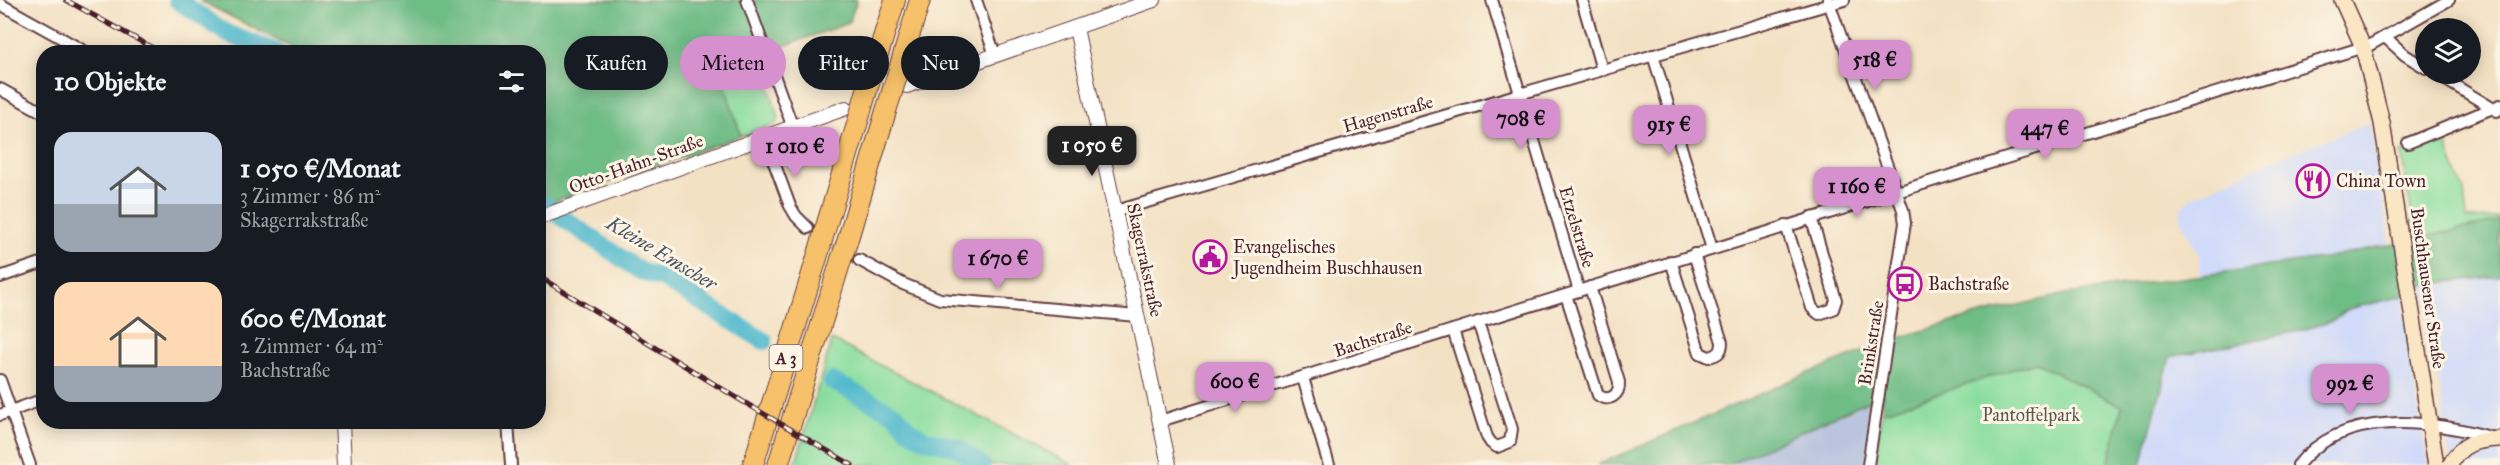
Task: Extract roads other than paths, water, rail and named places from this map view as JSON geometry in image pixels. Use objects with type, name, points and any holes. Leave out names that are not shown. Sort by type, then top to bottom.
[{"type":"highway","name":"A 3","points":[[753,465],[819,251],[817,229],[852,115],[869,84],[895,0]]},
{"type":"highway","name":"A 3","points":[[912,36],[920,0]]},
{"type":"highway","name":"A 3","points":[[778,465],[849,254],[886,111],[901,83]]},
{"type":"main road","name":"Buschhausener Straße","points":[[2342,0],[2363,47],[2382,123],[2436,465]]},
{"type":"main road","points":[[2450,465],[2458,452],[2469,443],[2499,439]]},
{"type":"street","points":[[747,0],[793,128]]},
{"type":"street","points":[[976,0],[995,55]]},
{"type":"street","points":[[980,59],[1154,0]]},
{"type":"street","name":"Etzelstraße","points":[[1492,0],[1579,291]]},
{"type":"street","points":[[1581,0],[1602,70]]},
{"type":"street","name":"Hagenstraße","points":[[1116,211],[1518,93],[1653,56],[1829,2],[1844,0]]},
{"type":"street","name":"Bachstraße","points":[[1160,421],[1810,217],[2363,47],[2449,0]]},
{"type":"street","name":"Brinkstraße","points":[[1829,2],[1904,216],[1905,232],[1868,465]]},
{"type":"street","points":[[0,4],[73,45]]},
{"type":"street","name":"Skagerrakstraße","points":[[1076,28],[1169,465]]},
{"type":"street","points":[[2385,37],[2415,61]]},
{"type":"street","points":[[1653,56],[1712,249]]},
{"type":"street","points":[[2454,84],[2498,109]]},
{"type":"street","points":[[0,89],[36,109]]},
{"type":"street","points":[[2408,143],[2498,109]]},
{"type":"street","name":"Otto-Hahn-Straße","points":[[546,215],[793,128],[852,115]]},
{"type":"street","points":[[765,138],[790,206],[796,216],[817,229]]},
{"type":"street","points":[[1786,225],[1812,308],[1820,314],[1833,309],[1836,300],[1810,217]]},
{"type":"street","points":[[849,254],[903,284],[940,299],[1138,316]]},
{"type":"street","points":[[1671,261],[1698,349],[1704,356],[1713,357],[1721,350],[1722,342],[1694,254]]},
{"type":"street","points":[[0,277],[36,265]]},
{"type":"street","points":[[1566,295],[1598,395],[1607,399],[1614,396],[1620,388],[1590,287]]},
{"type":"street","points":[[1453,330],[1487,437],[1497,447],[1504,445],[1510,442],[1512,429],[1478,322]]},
{"type":"street","points":[[1303,378],[1329,465]]},
{"type":"street","points":[[0,380],[30,465]]},
{"type":"street","points":[[0,415],[36,402]]},
{"type":"street","points":[[2298,465],[2315,447],[2339,433],[2363,427],[2428,423],[2499,439]]},
{"type":"street","points":[[342,429],[344,465]]},
{"type":"street","points":[[508,429],[511,465]]},
{"type":"waterway","name":"Kleine Emscher","points":[[177,0],[228,34],[257,45]]},
{"type":"waterway","name":"Kleine Emscher","points":[[546,206],[640,271],[664,279],[764,341]]},
{"type":"waterway","name":"Kleine Emscher","points":[[832,381],[895,414],[909,430],[924,439],[958,448],[982,465]]},
{"type":"tunnel","points":[[808,228],[859,260]]},
{"type":"railway","points":[[66,0],[147,45]]},
{"type":"railway","points":[[546,281],[742,401],[852,465]]},
{"type":"place","name":"China Town","points":[[2313,181]]},
{"type":"place","name":"Evangelisches Jugendheim Buschhausen","points":[[1210,257]]},
{"type":"place","name":"Bachstraße","points":[[1905,284]]},
{"type":"park label","name":"Pantoffelpark","points":[[2031,415]]}]
